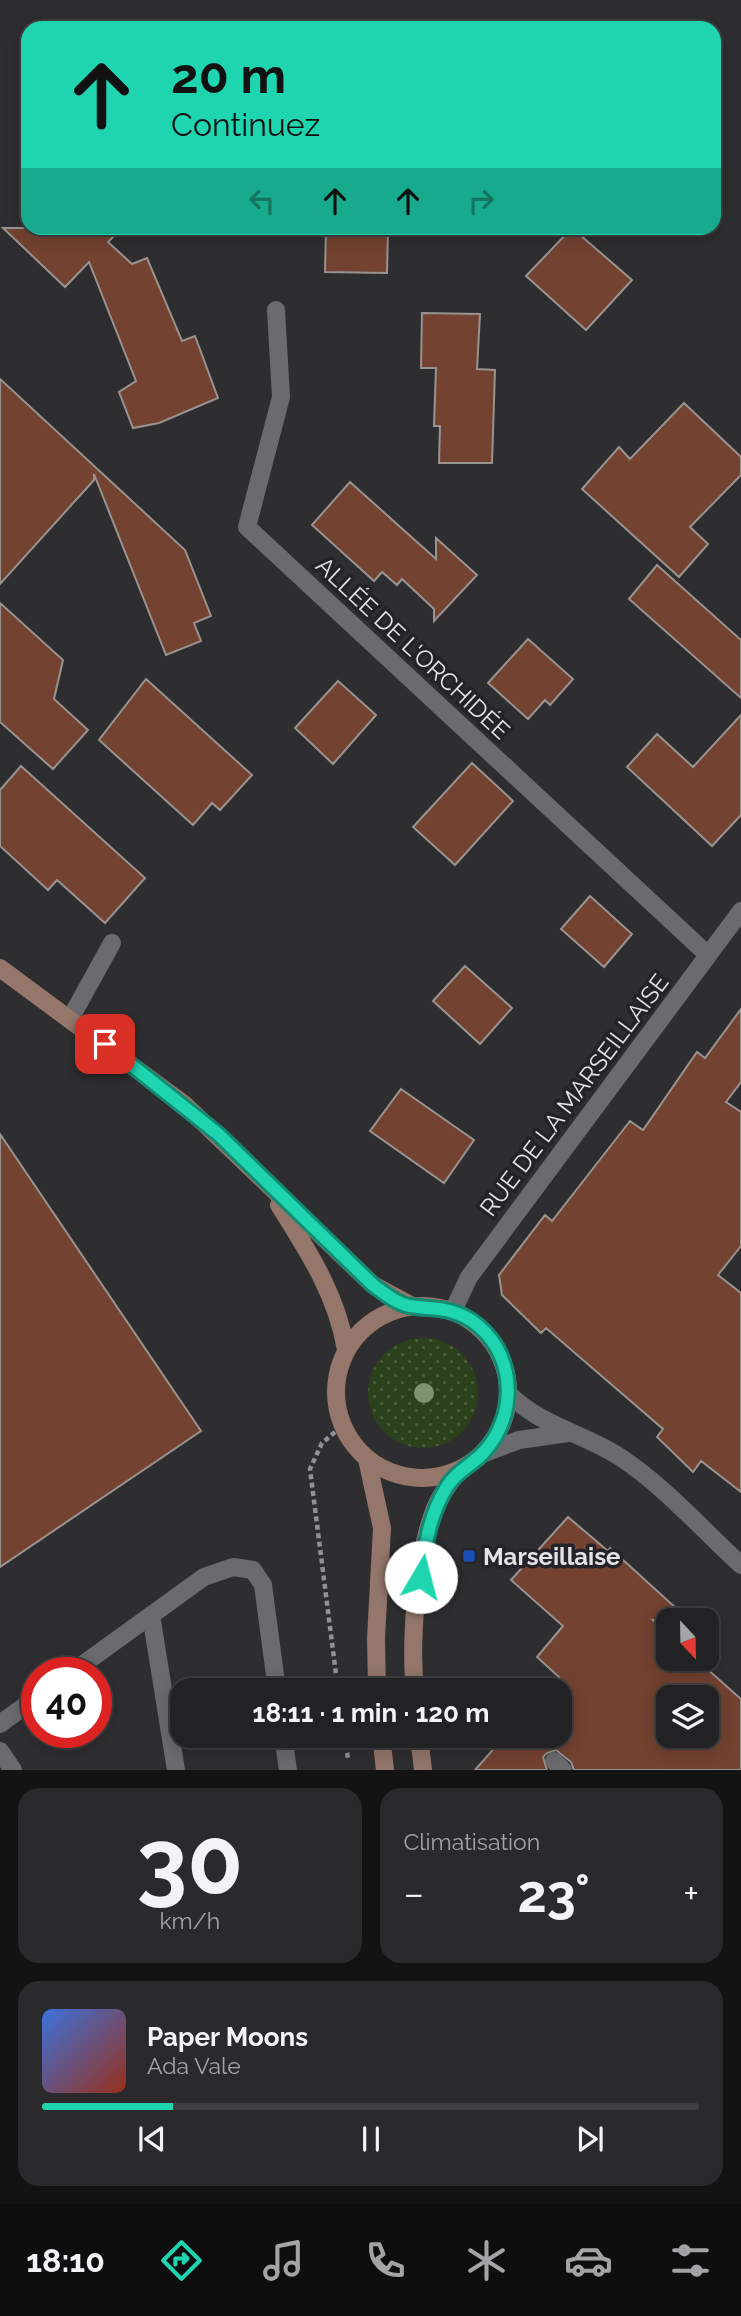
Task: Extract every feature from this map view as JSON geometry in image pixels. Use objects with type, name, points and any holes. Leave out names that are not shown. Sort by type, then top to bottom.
[{"type":"street","name":"ALLÉE DE L'ORCHIDÉE","points":[[276,310],[281,397],[247,527],[708,955]]},
{"type":"street","name":"RUE DE LA MARSEILLAISE","points":[[453,1311],[469,1277],[741,911]]},
{"type":"street","points":[[70,1019],[112,943]]},
{"type":"street","points":[[0,968],[185,1105],[373,1285],[412,1306]]},
{"type":"street","points":[[266,1184],[327,1286],[340,1317],[346,1350]]},
{"type":"street","points":[[482,1454],[501,1426],[509,1394],[506,1372],[494,1344],[472,1321],[436,1306],[412,1306],[384,1314],[369,1324],[346,1350],[335,1387],[342,1426],[353,1444],[380,1468],[411,1478],[435,1477],[459,1470],[482,1454],[519,1440],[568,1433]]},
{"type":"street","points":[[509,1394],[534,1415],[568,1433],[603,1446],[632,1465],[741,1565]]},
{"type":"street","points":[[367,1459],[382,1528],[376,1638],[377,1678]]},
{"type":"street","points":[[414,1678],[413,1642],[427,1533],[438,1502],[459,1470]]},
{"type":"street","points":[[93,1657],[204,1577],[233,1567],[253,1570],[263,1585],[275,1678]]},
{"type":"street","points":[[151,1615],[176,1770]]},
{"type":"street","points":[[0,1724],[21,1709]]},
{"type":"street","points":[[285,1748],[288,1770]]},
{"type":"street","points":[[382,1748],[385,1770]]},
{"type":"street","points":[[420,1748],[423,1770]]},
{"type":"street","points":[[0,1751],[13,1770]]},
{"type":"path","points":[[336,1678],[310,1469],[322,1443],[342,1426]]},
{"type":"path","points":[[347,1748],[350,1770]]},
{"type":"green space","points":[[423,1338],[444,1342],[462,1354],[474,1372],[478,1393],[474,1414],[462,1432],[444,1444],[423,1448],[402,1444],[384,1432],[372,1414],[368,1393],[372,1372],[384,1354],[402,1342]]},
{"type":"building","points":[[3,228],[21,228],[21,235],[115,235],[108,242],[132,264],[147,258],[182,341],[195,336],[218,398],[159,423],[133,428],[119,392],[136,381],[89,262],[65,287]]},
{"type":"building","points":[[326,235],[388,235],[387,273],[325,272]]},
{"type":"building","points":[[565,235],[580,235],[632,280],[586,330],[526,276]]},
{"type":"building","points":[[422,313],[480,314],[477,369],[495,370],[492,463],[439,463],[440,426],[434,426],[436,368],[421,368]]},
{"type":"building","points":[[0,379],[185,550],[211,616],[194,623],[201,641],[166,655],[94,474],[94,480],[0,584]]},
{"type":"building","points":[[684,403],[741,457],[741,475],[690,527],[708,544],[679,577],[582,489],[619,447],[630,459]]},
{"type":"building","points":[[350,482],[436,559],[436,538],[477,575],[434,621],[434,609],[402,579],[397,585],[382,572],[374,581],[312,525]]},
{"type":"building","points":[[657,565],[741,640],[741,698],[629,599]]},
{"type":"building","points":[[0,603],[63,660],[54,699],[88,730],[53,769],[0,722]]},
{"type":"building","points":[[528,639],[573,679],[550,705],[545,700],[528,719],[488,683]]},
{"type":"building","points":[[146,679],[252,775],[220,810],[212,803],[193,825],[99,740]]},
{"type":"building","points":[[338,681],[376,715],[333,764],[295,728]]},
{"type":"building","points":[[741,715],[741,815],[712,846],[627,767],[657,734],[693,767]]},
{"type":"building","points":[[472,763],[513,801],[455,865],[413,827]]},
{"type":"building","points":[[21,766],[145,878],[105,923],[57,880],[48,890],[0,846],[0,790]]},
{"type":"building","points":[[590,896],[632,934],[604,967],[561,929]]},
{"type":"building","points":[[465,966],[512,1008],[480,1044],[433,1001]]},
{"type":"building","points":[[741,1009],[741,1082],[726,1102],[741,1112],[741,1246],[718,1275],[741,1293],[741,1492],[701,1461],[693,1472],[657,1437],[663,1429],[546,1328],[541,1333],[502,1295],[499,1275],[545,1215],[552,1221],[630,1121],[643,1130],[697,1052],[705,1058]]},
{"type":"building","points":[[401,1089],[474,1140],[444,1183],[370,1131]]},
{"type":"building","points":[[0,1134],[201,1431],[0,1567]]},
{"type":"building","points":[[568,1517],[608,1551],[610,1548],[676,1608],[656,1608],[656,1620],[653,1620],[656,1623],[656,1671],[710,1671],[741,1699],[741,1770],[574,1770],[571,1762],[556,1750],[543,1757],[547,1770],[475,1770],[494,1748],[572,1748],[572,1678],[558,1678],[537,1657],[563,1626],[511,1580]]},
{"type":"place","name":"Marseillaise","points":[[469,1556]]},
{"type":"route","points":[[105,1044],[185,1105],[218,1134],[266,1184],[373,1285],[403,1303],[412,1306],[436,1306],[472,1321],[488,1335],[499,1353],[506,1372],[509,1394],[501,1426],[482,1454],[459,1470],[438,1502],[427,1533],[421,1577]]}]
